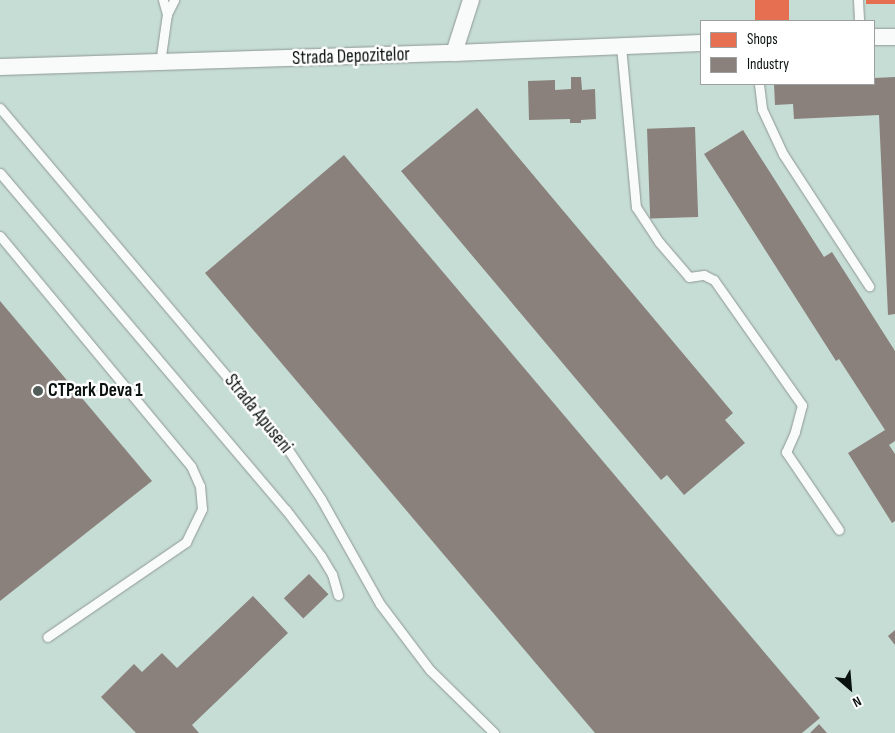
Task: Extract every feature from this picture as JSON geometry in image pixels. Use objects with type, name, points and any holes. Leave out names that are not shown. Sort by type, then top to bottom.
[{"type":"street","points":[[454,54],[471,0]]},
{"type":"street","points":[[875,37],[895,37]]},
{"type":"street","name":"Strada Depozitelor","points":[[0,67],[454,54],[700,43]]},
{"type":"lane","points":[[163,0],[167,14]]},
{"type":"lane","points":[[160,63],[167,14],[174,0]]},
{"type":"lane","points":[[858,0],[859,20]]},
{"type":"lane","points":[[621,46],[636,207],[659,242],[689,277],[704,275],[714,280],[802,406],[795,432],[786,452],[840,530]]},
{"type":"lane","points":[[759,85],[762,109],[783,154],[868,286]]},
{"type":"lane","name":"Strada Apuseni","points":[[0,108],[285,445],[322,499],[380,604],[430,670],[494,733]]},
{"type":"lane","points":[[0,174],[286,510],[321,556],[332,574],[338,595]]},
{"type":"lane","points":[[0,236],[191,466],[200,486],[202,509],[186,542],[47,637]]},
{"type":"shaded area","points":[[0,0],[895,0],[895,733],[0,733]]},
{"type":"building: Shops","points":[[755,0],[789,0],[789,20],[755,20]]},
{"type":"building: Shops","points":[[866,0],[895,0],[895,4],[866,4]]},
{"type":"building: Industry","points":[[571,77],[581,77],[582,90],[595,89],[596,119],[581,120],[581,123],[570,123],[570,119],[529,120],[528,81],[555,80],[555,90],[571,89]]},
{"type":"building: Industry","points":[[895,77],[895,314],[888,315],[879,115],[794,119],[793,104],[775,105],[774,85],[875,85],[875,78]]},
{"type":"building: Industry","points":[[477,108],[733,413],[725,420],[745,443],[684,495],[667,475],[661,480],[401,171]]},
{"type":"building: Industry","points":[[695,127],[698,217],[650,219],[647,129]]},
{"type":"building: Industry","points":[[743,130],[824,257],[832,252],[895,351],[895,441],[889,445],[895,454],[895,521],[892,523],[848,453],[885,430],[839,359],[836,361],[704,154]]},
{"type":"building: Industry","points":[[344,155],[820,718],[802,733],[595,733],[205,273]]},
{"type":"building: Industry","name":"CTPark Deva 1","points":[[0,301],[152,481],[0,601]]},
{"type":"building: Industry","points":[[309,574],[328,594],[303,618],[284,598]]},
{"type":"building: Industry","points":[[253,596],[288,633],[192,725],[199,733],[136,733],[101,697],[134,664],[142,672],[162,653],[177,668]]},
{"type":"building: Industry","points":[[895,630],[895,645],[888,636]]},
{"type":"building: Industry","points":[[819,724],[827,733],[810,733]]},
{"type":"place","name":"CTPark Deva 1","points":[[38,391]]}]
